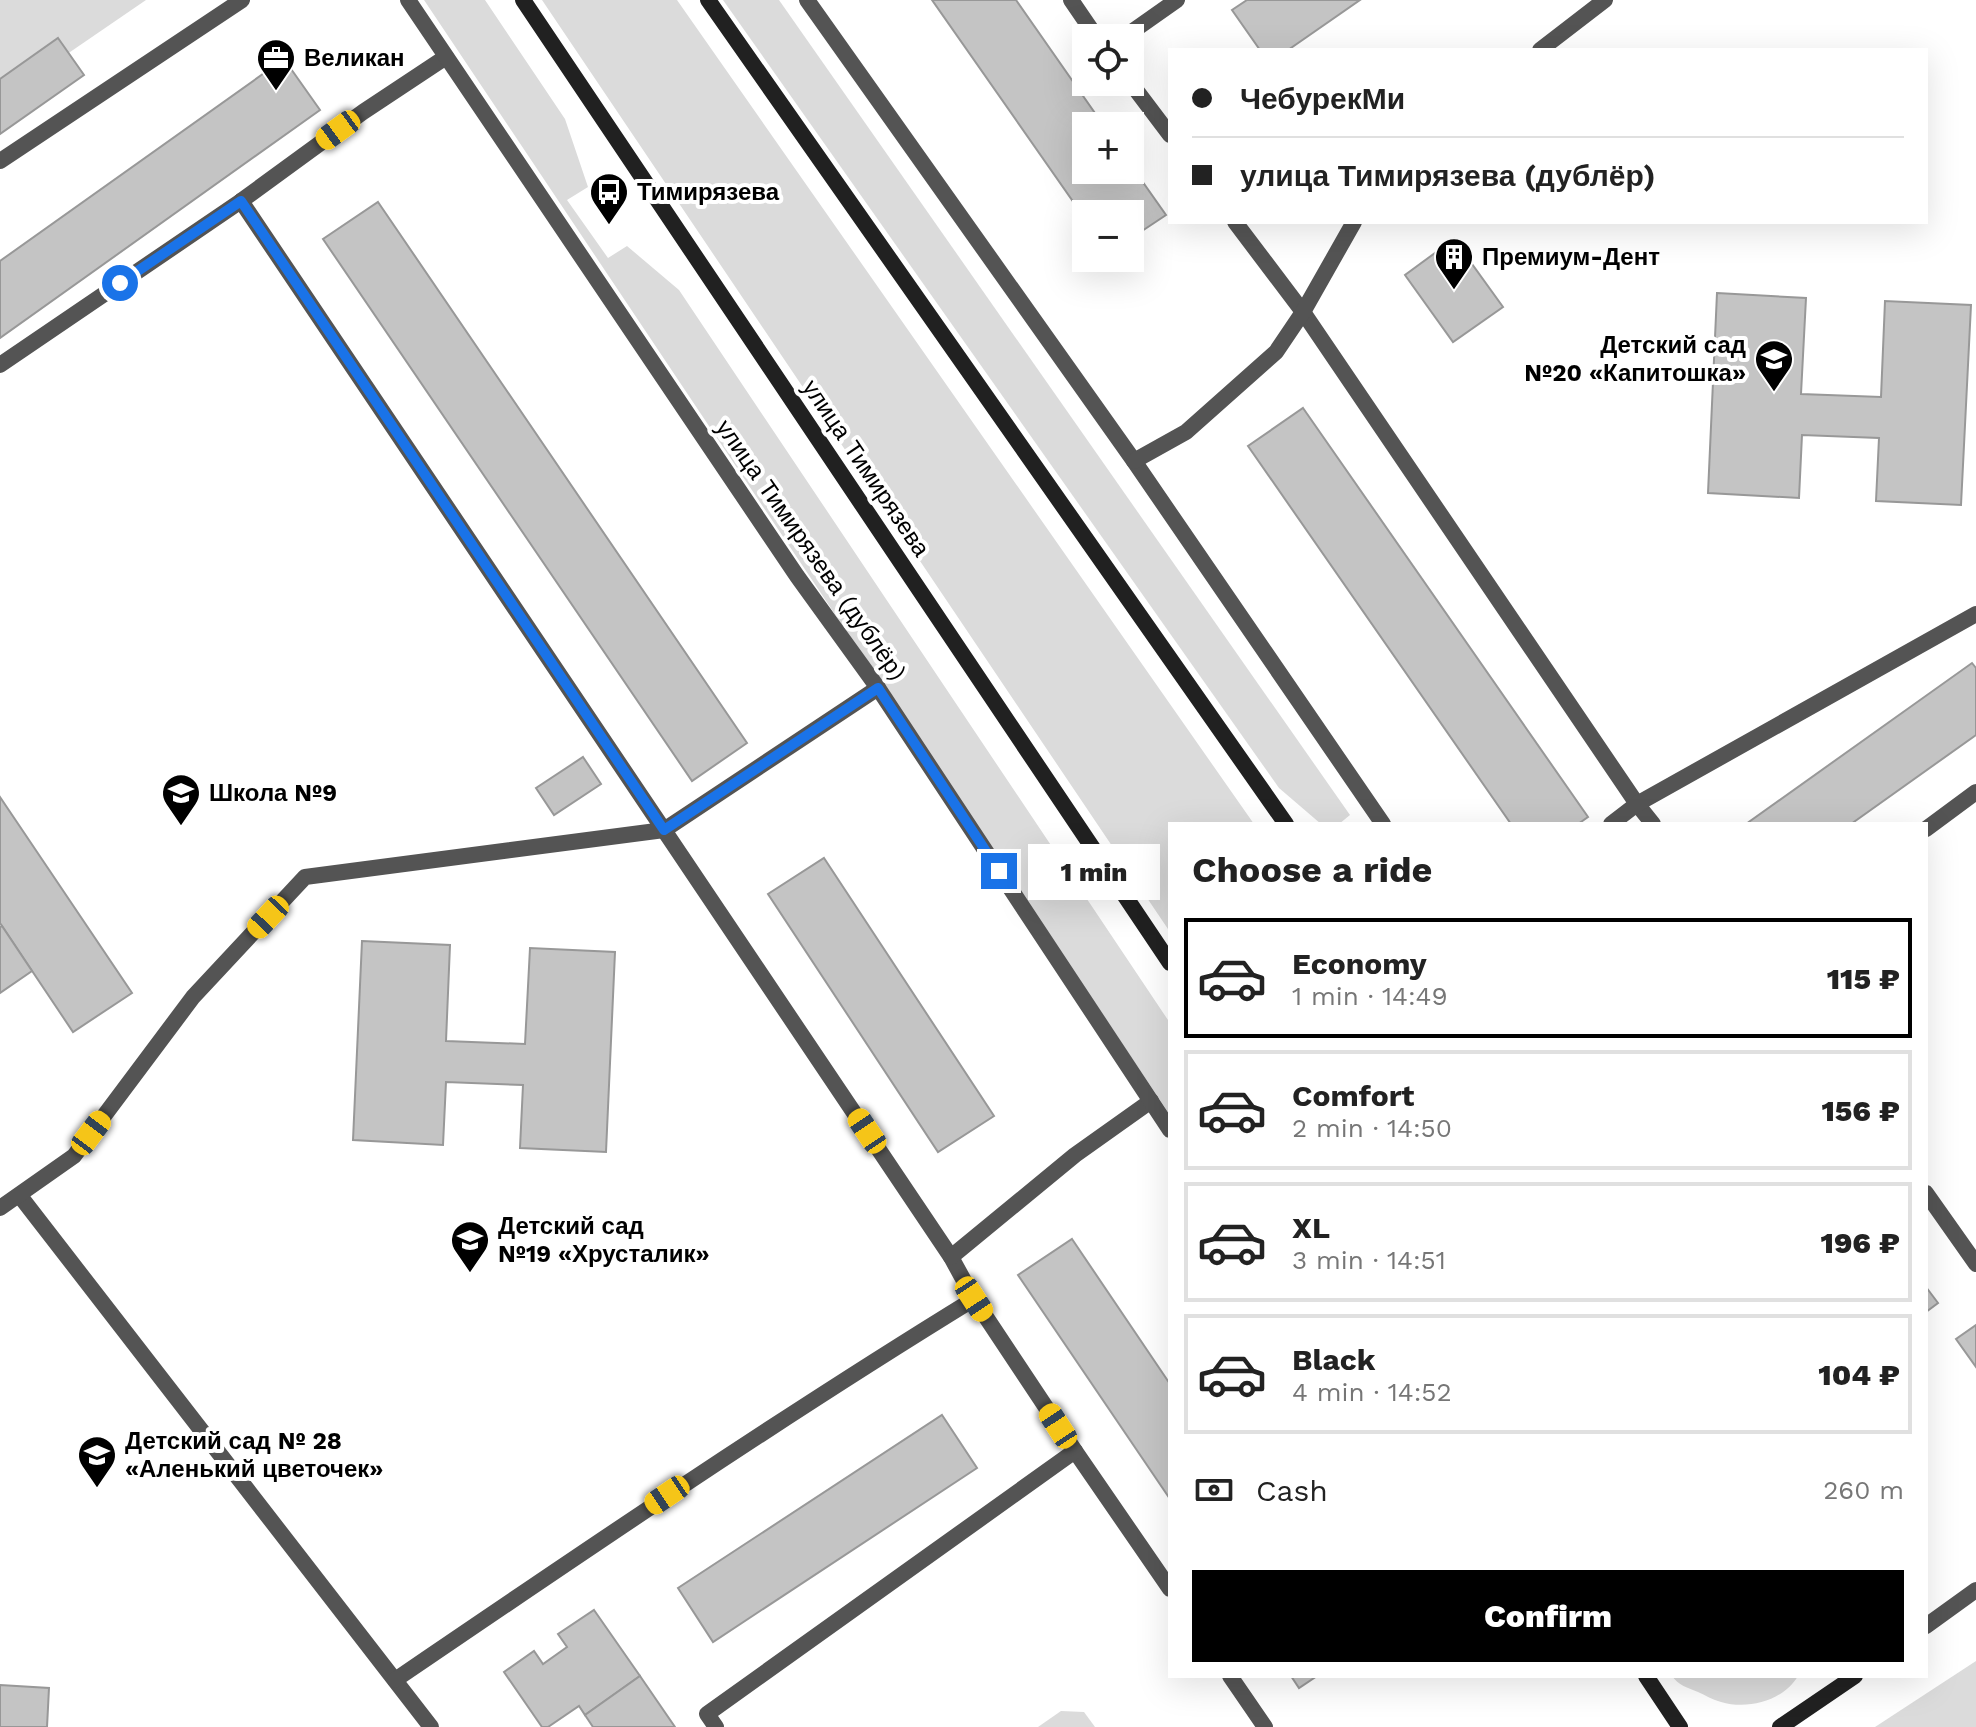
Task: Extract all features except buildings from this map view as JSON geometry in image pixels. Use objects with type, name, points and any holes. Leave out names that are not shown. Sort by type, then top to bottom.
[{"type":"main road","name":"улица Тимирязева","points":[[523,0],[1168,960]]},
{"type":"main road","points":[[708,0],[1285,822]]},
{"type":"main road","points":[[1647,1678],[1680,1727]]},
{"type":"main road","points":[[1780,1727],[1852,1678]]},
{"type":"street","points":[[0,161],[242,0]]},
{"type":"street","name":"улица Тимирязева (дублёр)","points":[[408,0],[797,576],[878,688],[1168,1127]]},
{"type":"street","points":[[807,0],[1134,461],[1382,822]]},
{"type":"street","points":[[1071,0],[1087,24]]},
{"type":"street","points":[[1143,24],[1177,0]]},
{"type":"street","points":[[1543,48],[1605,0]]},
{"type":"street","points":[[0,365],[446,57]]},
{"type":"street","points":[[1141,96],[1168,132]]},
{"type":"street","points":[[241,201],[951,1257],[974,1299],[1168,1586]]},
{"type":"street","points":[[1237,224],[1303,312],[1651,822]]},
{"type":"street","points":[[1134,461],[1186,432],[1276,352],[1303,312],[1353,224]]},
{"type":"street","points":[[1614,822],[1637,804],[1976,614]]},
{"type":"street","points":[[0,1208],[74,1156],[193,997],[305,877],[664,830],[878,688]]},
{"type":"street","points":[[1928,828],[1976,792]]},
{"type":"street","points":[[951,1257],[1075,1155],[1151,1101]]},
{"type":"street","points":[[20,1196],[431,1727]]},
{"type":"street","points":[[1928,1196],[1976,1264]]},
{"type":"street","points":[[395,1680],[693,1478],[974,1299]]},
{"type":"street","points":[[716,1727],[707,1714],[1075,1451]]},
{"type":"street","points":[[1928,1625],[1976,1590]]},
{"type":"street","points":[[1231,1678],[1265,1727]]},
{"type":"shaded area","points":[[0,0],[146,0],[0,100]]},
{"type":"shaded area","points":[[424,0],[485,0],[565,119],[588,187],[567,200],[608,258],[627,246],[679,290],[1168,1020],[1168,1112]]},
{"type":"shaded area","points":[[542,0],[677,0],[1253,822],[1168,822],[1168,929]]},
{"type":"shaded area","points":[[723,0],[779,0],[1350,815],[1341,822],[1319,822],[1279,788]]},
{"type":"shaded area","points":[[1976,1661],[1976,1727],[1875,1727]]},
{"type":"shaded area","points":[[1674,1678],[1796,1678],[1774,1697],[1742,1705],[1715,1700]]},
{"type":"shaded area","points":[[1061,1711],[1084,1712],[1095,1727],[1038,1727]]},
{"type":"place","name":"Великан","points":[[276,92]]},
{"type":"place","name":"Тимирязева","points":[[609,226]]},
{"type":"place","name":"Премиум-Дент","points":[[1454,291]]},
{"type":"place","name":"Детский сад №20 «Капитошка»","points":[[1774,393]]},
{"type":"place","name":"Школа №9","points":[[181,827]]},
{"type":"place","name":"Детский сад №19 «Хрусталик»","points":[[470,1274]]},
{"type":"place","name":"Детский сад № 28 «Аленький цветочек»","points":[[97,1489]]},
{"type":"route","points":[[120,283],[241,201],[664,830],[878,688],[999,871]]}]
